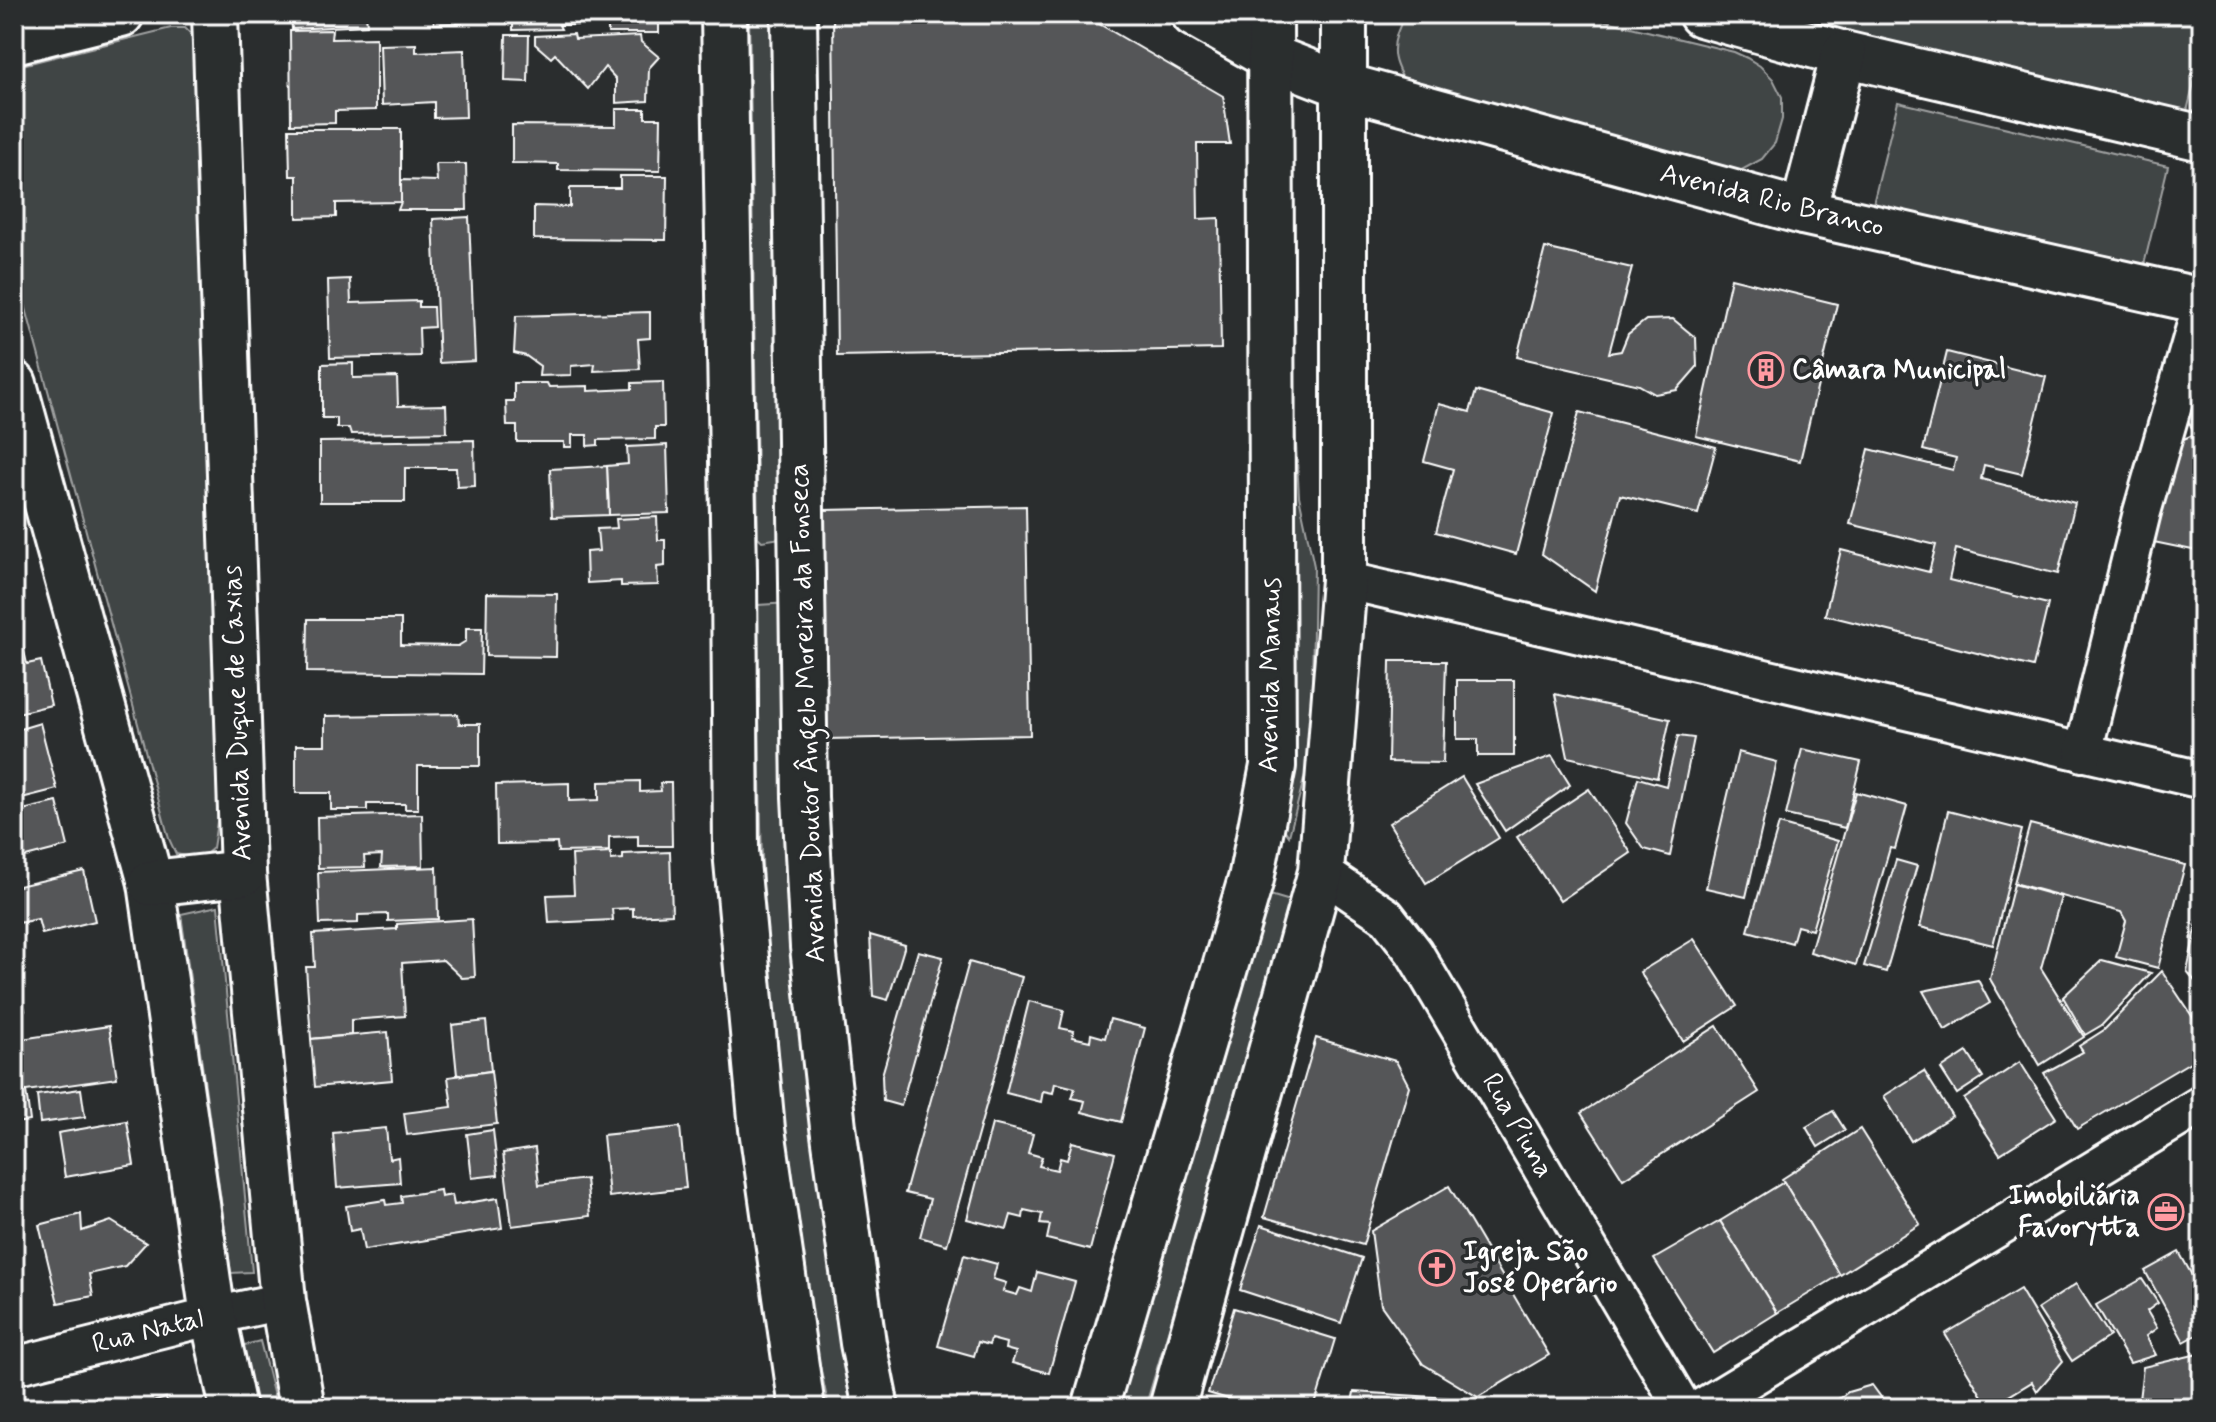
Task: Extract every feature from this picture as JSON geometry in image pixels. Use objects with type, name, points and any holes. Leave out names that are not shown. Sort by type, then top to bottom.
[{"type":"street","points":[[14,41],[121,14]]},
{"type":"street","name":"Avenida Duque de Caxias","points":[[215,14],[243,873],[283,1301],[302,1408]]},
{"type":"street","points":[[724,14],[736,851],[762,1129],[802,1408]]},
{"type":"street","name":"Avenida Doutor Ângelo Moreira da Fonseca","points":[[794,14],[805,797],[813,947],[833,1127],[863,1343],[876,1408]]},
{"type":"street","name":"Avenida Rio Branco","points":[[1194,14],[1270,57],[1345,86],[1803,212],[2202,302]]},
{"type":"street","name":"Avenida Manaus","points":[[1095,1408],[1251,879],[1273,766],[1270,14]]},
{"type":"street","points":[[1172,1408],[1321,872],[1344,580],[1344,14]]},
{"type":"street","points":[[1701,14],[1844,54],[2202,138]]},
{"type":"street","points":[[1803,212],[1844,54]]},
{"type":"street","points":[[2083,753],[2142,512],[2202,302]]},
{"type":"street","points":[[1273,369],[1288,352],[1298,347],[1312,350],[1325,360],[1344,411]]},
{"type":"street","points":[[14,384],[151,883],[213,1316],[233,1408]]},
{"type":"street","points":[[734,572],[802,573]]},
{"type":"street","points":[[1344,580],[2202,780]]},
{"type":"street","points":[[1273,766],[1272,836],[1276,854],[1284,864],[1296,870],[1321,872]]},
{"type":"street","name":"Rua Piuna","points":[[1321,872],[1386,916],[1414,952],[1683,1408]]},
{"type":"street","points":[[151,883],[243,873]]},
{"type":"street","points":[[1701,1408],[2202,1104]]},
{"type":"street","name":"Rua Natal","points":[[14,1366],[283,1301]]},
{"type":"shaded area","points":[[749,14],[775,14],[781,538],[762,541],[758,537]]},
{"type":"shaded area","points":[[1406,14],[1577,14],[1734,52],[1760,66],[1773,79],[1782,97],[1782,119],[1775,143],[1762,159],[1727,178],[1416,98],[1394,58],[1395,38]]},
{"type":"shaded area","points":[[1797,14],[2202,14],[2202,51],[2185,119],[1793,28]]},
{"type":"shaded area","points":[[171,28],[185,28],[196,39],[219,809],[213,848],[200,859],[176,854],[169,839],[14,264],[14,67]]},
{"type":"shaded area","points":[[1898,102],[2168,166],[2142,273],[1872,208]]},
{"type":"shaded area","points":[[1293,392],[1299,496],[1314,566],[1311,752],[1289,836],[1281,825]]},
{"type":"shaded area","points":[[789,603],[860,1408],[829,1408],[795,1222],[773,1034],[762,871],[758,605]]},
{"type":"shaded area","points":[[1270,895],[1297,903],[1145,1408],[1117,1402]]},
{"type":"shaded area","points":[[218,906],[252,1272],[231,1273],[181,914]]},
{"type":"shaded area","points":[[260,1341],[277,1408],[252,1408],[237,1347]]},
{"type":"building","points":[[291,14],[366,14],[367,25],[292,29]]},
{"type":"building","points":[[433,14],[462,14],[462,23],[434,24]]},
{"type":"building","points":[[513,14],[659,14],[659,33],[608,33],[608,25],[559,25],[561,29],[513,30]]},
{"type":"building","points":[[833,14],[1082,14],[1223,96],[1230,144],[1197,144],[1198,219],[1219,218],[1221,349],[837,356]]},
{"type":"building","points":[[1970,14],[2036,14],[2025,24]]},
{"type":"building","points":[[332,30],[331,39],[376,38],[376,110],[335,111],[335,123],[291,124],[290,31]]},
{"type":"building","points":[[574,34],[575,39],[640,36],[641,42],[659,57],[649,68],[648,101],[616,103],[616,79],[605,67],[588,89],[555,54],[551,58],[535,44],[535,36]]},
{"type":"building","points":[[506,35],[529,35],[528,82],[505,81]]},
{"type":"building","points":[[416,44],[416,52],[464,50],[466,117],[434,118],[434,102],[382,105],[380,45]]},
{"type":"building","points":[[616,109],[645,109],[645,118],[661,118],[660,171],[558,170],[558,164],[512,163],[512,125],[616,126]]},
{"type":"building","points":[[289,129],[401,129],[401,202],[336,203],[336,217],[297,218],[297,176],[290,176]]},
{"type":"building","points":[[436,164],[466,164],[467,210],[398,210],[401,180],[437,181]]},
{"type":"building","points":[[620,176],[667,176],[666,240],[534,239],[534,206],[570,207],[570,188],[620,188]]},
{"type":"building","points":[[469,217],[475,361],[439,363],[433,219]]},
{"type":"building","points":[[1545,248],[1632,268],[1609,353],[1621,351],[1628,334],[1646,320],[1673,319],[1696,338],[1697,367],[1677,390],[1655,394],[1639,385],[1517,357]]},
{"type":"building","name":"Câmara Municipal","points":[[1731,278],[1837,304],[1800,461],[1696,436]]},
{"type":"building","points":[[350,279],[351,303],[419,301],[419,307],[433,307],[434,327],[419,328],[420,356],[330,358],[328,280]]},
{"type":"building","points":[[650,312],[650,338],[638,339],[640,369],[594,371],[595,364],[571,366],[571,375],[539,376],[540,366],[526,356],[514,353],[516,316]]},
{"type":"building","points":[[1947,352],[2046,377],[2022,474],[1984,465],[1981,479],[2075,503],[2058,574],[1956,549],[1949,580],[2048,604],[2033,667],[1825,615],[1841,550],[1929,572],[1936,545],[1850,524],[1869,449],[1953,470],[1956,458],[1923,450]]},
{"type":"building","points":[[353,363],[353,378],[397,377],[398,406],[446,405],[447,432],[351,434],[349,428],[337,428],[337,418],[322,418],[322,364]]},
{"type":"building","points":[[2200,376],[2202,552],[2144,540],[2168,446],[2195,434],[2187,418]]},
{"type":"building","points":[[663,382],[664,427],[655,427],[655,439],[598,440],[598,445],[587,446],[587,435],[572,435],[572,447],[564,447],[564,442],[517,442],[517,426],[507,426],[506,401],[514,401],[514,383],[547,383],[549,387],[588,386],[588,391],[632,389],[632,383]]},
{"type":"building","points":[[1476,391],[1554,413],[1516,554],[1436,532],[1453,469],[1424,461],[1439,404],[1470,412]]},
{"type":"building","points":[[1579,412],[1716,447],[1698,514],[1620,495],[1595,591],[1542,554]]},
{"type":"building","points":[[474,440],[475,486],[457,487],[456,468],[405,468],[405,502],[320,502],[320,442]]},
{"type":"building","points":[[667,445],[669,513],[609,515],[607,466],[628,464],[627,447]]},
{"type":"building","points":[[607,466],[609,515],[552,517],[550,469]]},
{"type":"building","points":[[1026,506],[1030,735],[827,739],[824,510]]},
{"type":"building","points":[[657,517],[658,540],[665,540],[665,566],[657,567],[658,585],[621,586],[621,581],[587,583],[586,552],[599,551],[597,529],[617,528],[616,519]]},
{"type":"building","points":[[487,593],[557,594],[556,657],[486,656]]},
{"type":"building","points":[[308,619],[401,619],[401,645],[458,646],[466,641],[466,628],[482,628],[481,674],[307,672]]},
{"type":"building","points":[[21,638],[27,664],[41,661],[51,705],[14,714],[14,640]]},
{"type":"building","points":[[1390,661],[1446,661],[1443,763],[1388,762]]},
{"type":"building","points":[[1457,680],[1514,680],[1514,756],[1478,756],[1478,739],[1457,739]]},
{"type":"building","points":[[1555,694],[1670,719],[1657,778],[1568,757]]},
{"type":"building","points":[[458,714],[459,724],[480,724],[480,766],[418,766],[418,809],[405,809],[405,804],[367,804],[367,810],[331,810],[331,793],[296,793],[296,745],[325,745],[325,716]]},
{"type":"building","points":[[40,723],[57,789],[14,800],[14,743],[20,742],[17,730]]},
{"type":"building","points":[[1678,736],[1694,738],[1670,856],[1644,849],[1626,823],[1638,778],[1666,786]]},
{"type":"building","points":[[1802,749],[1861,762],[1845,828],[1786,815]]},
{"type":"building","points":[[1738,752],[1777,762],[1746,897],[1706,888]]},
{"type":"building","points":[[1552,756],[1570,785],[1505,831],[1475,784]]},
{"type":"building","points":[[1462,777],[1499,838],[1426,883],[1389,823]]},
{"type":"building","points":[[640,781],[640,792],[661,791],[660,783],[671,783],[672,846],[638,846],[638,836],[609,837],[609,851],[558,852],[557,843],[497,844],[496,785],[569,783],[569,801],[599,800],[599,782]]},
{"type":"building","points":[[1589,789],[1631,853],[1560,901],[1517,837]]},
{"type":"building","points":[[1856,792],[1907,806],[1895,849],[1890,848],[1856,965],[1810,952]]},
{"type":"building","points":[[57,802],[68,846],[14,860],[14,812]]},
{"type":"building","points":[[1948,811],[2022,830],[1993,945],[1920,927]]},
{"type":"building","points":[[422,814],[423,866],[381,867],[382,855],[364,856],[365,867],[318,868],[317,817]]},
{"type":"building","points":[[1779,824],[1838,841],[1812,930],[1797,926],[1792,943],[1748,931]]},
{"type":"building","points":[[2030,824],[2185,865],[2158,968],[2116,957],[2126,921],[2121,912],[2014,883]]},
{"type":"building","points":[[670,852],[672,914],[633,916],[633,908],[612,909],[613,920],[549,923],[547,895],[574,894],[572,855],[611,853],[611,860],[623,859],[623,854]]},
{"type":"building","points":[[1896,860],[1917,866],[1886,972],[1864,966]]},
{"type":"building","points":[[437,867],[438,919],[388,921],[388,914],[358,915],[358,923],[320,924],[318,872]]},
{"type":"building","points":[[84,871],[95,921],[42,934],[38,919],[14,924],[14,887]]},
{"type":"building","points":[[2014,884],[2061,897],[2041,968],[2084,1037],[2040,1065],[1990,979]]},
{"type":"building","points":[[2202,900],[2202,990],[2187,971]]},
{"type":"building","points":[[472,919],[475,977],[462,978],[443,960],[402,963],[405,1016],[351,1020],[351,1035],[311,1039],[306,967],[315,967],[313,934],[397,929],[397,924]]},
{"type":"building","points":[[870,935],[905,945],[888,1000],[873,996]]},
{"type":"building","points":[[1694,939],[1737,1006],[1683,1041],[1640,972]]},
{"type":"building","points":[[918,951],[943,957],[901,1106],[883,1101],[882,1075]]},
{"type":"building","points":[[2102,960],[2151,973],[2102,1025],[2085,1035],[2063,997]]},
{"type":"building","points":[[969,962],[1022,977],[947,1245],[920,1237],[930,1199],[905,1193]]},
{"type":"building","points":[[14,964],[25,1010],[14,1013]]},
{"type":"building","points":[[2162,971],[2202,1031],[2202,1055],[2077,1129],[2044,1073],[2083,1052],[2079,1046],[2104,1030]]},
{"type":"building","points":[[1978,980],[1990,1003],[1945,1030],[1923,991]]},
{"type":"building","points":[[1029,1001],[1064,1010],[1060,1028],[1074,1031],[1072,1037],[1090,1041],[1091,1034],[1105,1038],[1110,1019],[1145,1028],[1121,1122],[1082,1112],[1085,1101],[1072,1098],[1075,1088],[1055,1083],[1053,1093],[1043,1091],[1041,1102],[1006,1093]]},
{"type":"building","points":[[486,1021],[491,1071],[457,1075],[452,1025]]},
{"type":"building","points":[[109,1026],[117,1078],[26,1091],[30,1121],[14,1123],[14,1040]]},
{"type":"building","points":[[1717,1026],[1759,1092],[1623,1179],[1581,1113]]},
{"type":"building","points":[[388,1032],[392,1080],[315,1087],[311,1039]]},
{"type":"building","points":[[1316,1038],[1396,1061],[1409,1086],[1363,1245],[1264,1217]]},
{"type":"building","points":[[1967,1052],[1983,1077],[1957,1094],[1941,1069]]},
{"type":"building","points":[[2020,1062],[2056,1118],[2000,1154],[1964,1099]]},
{"type":"building","points":[[491,1071],[497,1124],[407,1135],[404,1113],[452,1107],[448,1077]]},
{"type":"building","points":[[1924,1071],[1952,1116],[1911,1141],[1884,1096]]},
{"type":"building","points":[[81,1089],[85,1117],[40,1123],[37,1095]]},
{"type":"building","points":[[1833,1111],[1845,1130],[1818,1147],[1806,1127]]},
{"type":"building","points":[[127,1121],[134,1165],[65,1177],[58,1133]]},
{"type":"building","points":[[992,1124],[1033,1134],[1028,1153],[1042,1157],[1039,1166],[1057,1170],[1060,1158],[1067,1160],[1072,1142],[1115,1153],[1090,1250],[1047,1239],[1050,1225],[1040,1224],[1042,1214],[1024,1210],[1023,1218],[1011,1215],[1007,1229],[967,1219]]},
{"type":"building","points":[[680,1127],[686,1188],[609,1197],[603,1135]]},
{"type":"building","points":[[386,1128],[389,1159],[398,1157],[400,1183],[337,1188],[333,1133]]},
{"type":"building","points":[[1860,1129],[1920,1224],[1840,1275],[1782,1179]]},
{"type":"building","points":[[493,1130],[498,1175],[472,1178],[467,1134]]},
{"type":"building","points":[[535,1148],[539,1185],[586,1179],[590,1216],[512,1226],[503,1153]]},
{"type":"building","points":[[1784,1182],[1840,1275],[1777,1313],[1720,1221]]},
{"type":"building","name":"Igreja São José Operário","points":[[1449,1186],[1549,1355],[1478,1397],[1423,1364],[1381,1305],[1371,1231]]},
{"type":"building","points":[[440,1190],[441,1197],[452,1195],[454,1205],[498,1198],[502,1228],[364,1250],[360,1229],[350,1231],[346,1206],[385,1200],[386,1205],[402,1203],[401,1196]]},
{"type":"building","points":[[81,1214],[82,1231],[111,1221],[146,1243],[125,1266],[89,1274],[93,1296],[58,1303],[39,1225]]},
{"type":"building","points":[[1720,1221],[1777,1313],[1713,1353],[1654,1259]]},
{"type":"building","points":[[1261,1225],[1362,1258],[1341,1323],[1240,1290]]},
{"type":"building","points":[[2179,1252],[2202,1293],[2202,1332],[2184,1342],[2145,1271]]},
{"type":"building","points":[[964,1255],[997,1264],[993,1279],[1006,1283],[1003,1291],[1017,1295],[1020,1288],[1032,1292],[1037,1272],[1075,1282],[1049,1373],[1012,1363],[1016,1352],[1005,1349],[1006,1343],[991,1339],[989,1345],[978,1342],[974,1356],[938,1346]]},
{"type":"building","points":[[2142,1279],[2158,1303],[2147,1311],[2157,1328],[2146,1336],[2156,1355],[2130,1363],[2096,1305]]},
{"type":"building","points":[[2076,1284],[2110,1336],[2072,1361],[2038,1309]]},
{"type":"building","points":[[2020,1289],[2063,1361],[2037,1391],[2032,1382],[1989,1408],[1945,1334]]},
{"type":"building","points":[[1234,1308],[1335,1339],[1314,1408],[1258,1408],[1208,1393]]},
{"type":"building","points":[[2202,1353],[2202,1408],[2138,1408],[2143,1367]]},
{"type":"building","points":[[1872,1385],[1889,1408],[1826,1408],[1848,1392]]},
{"type":"building","points":[[1354,1392],[1449,1398],[1448,1408],[1351,1408]]},
{"type":"building","points":[[166,1398],[169,1408],[131,1408]]},
{"type":"place","name":"Câmara Municipal","points":[[1766,370]]},
{"type":"place","name":"Imobiliária Favorytta","points":[[2166,1212]]},
{"type":"place","name":"Igreja São José Operário","points":[[1437,1268]]}]
